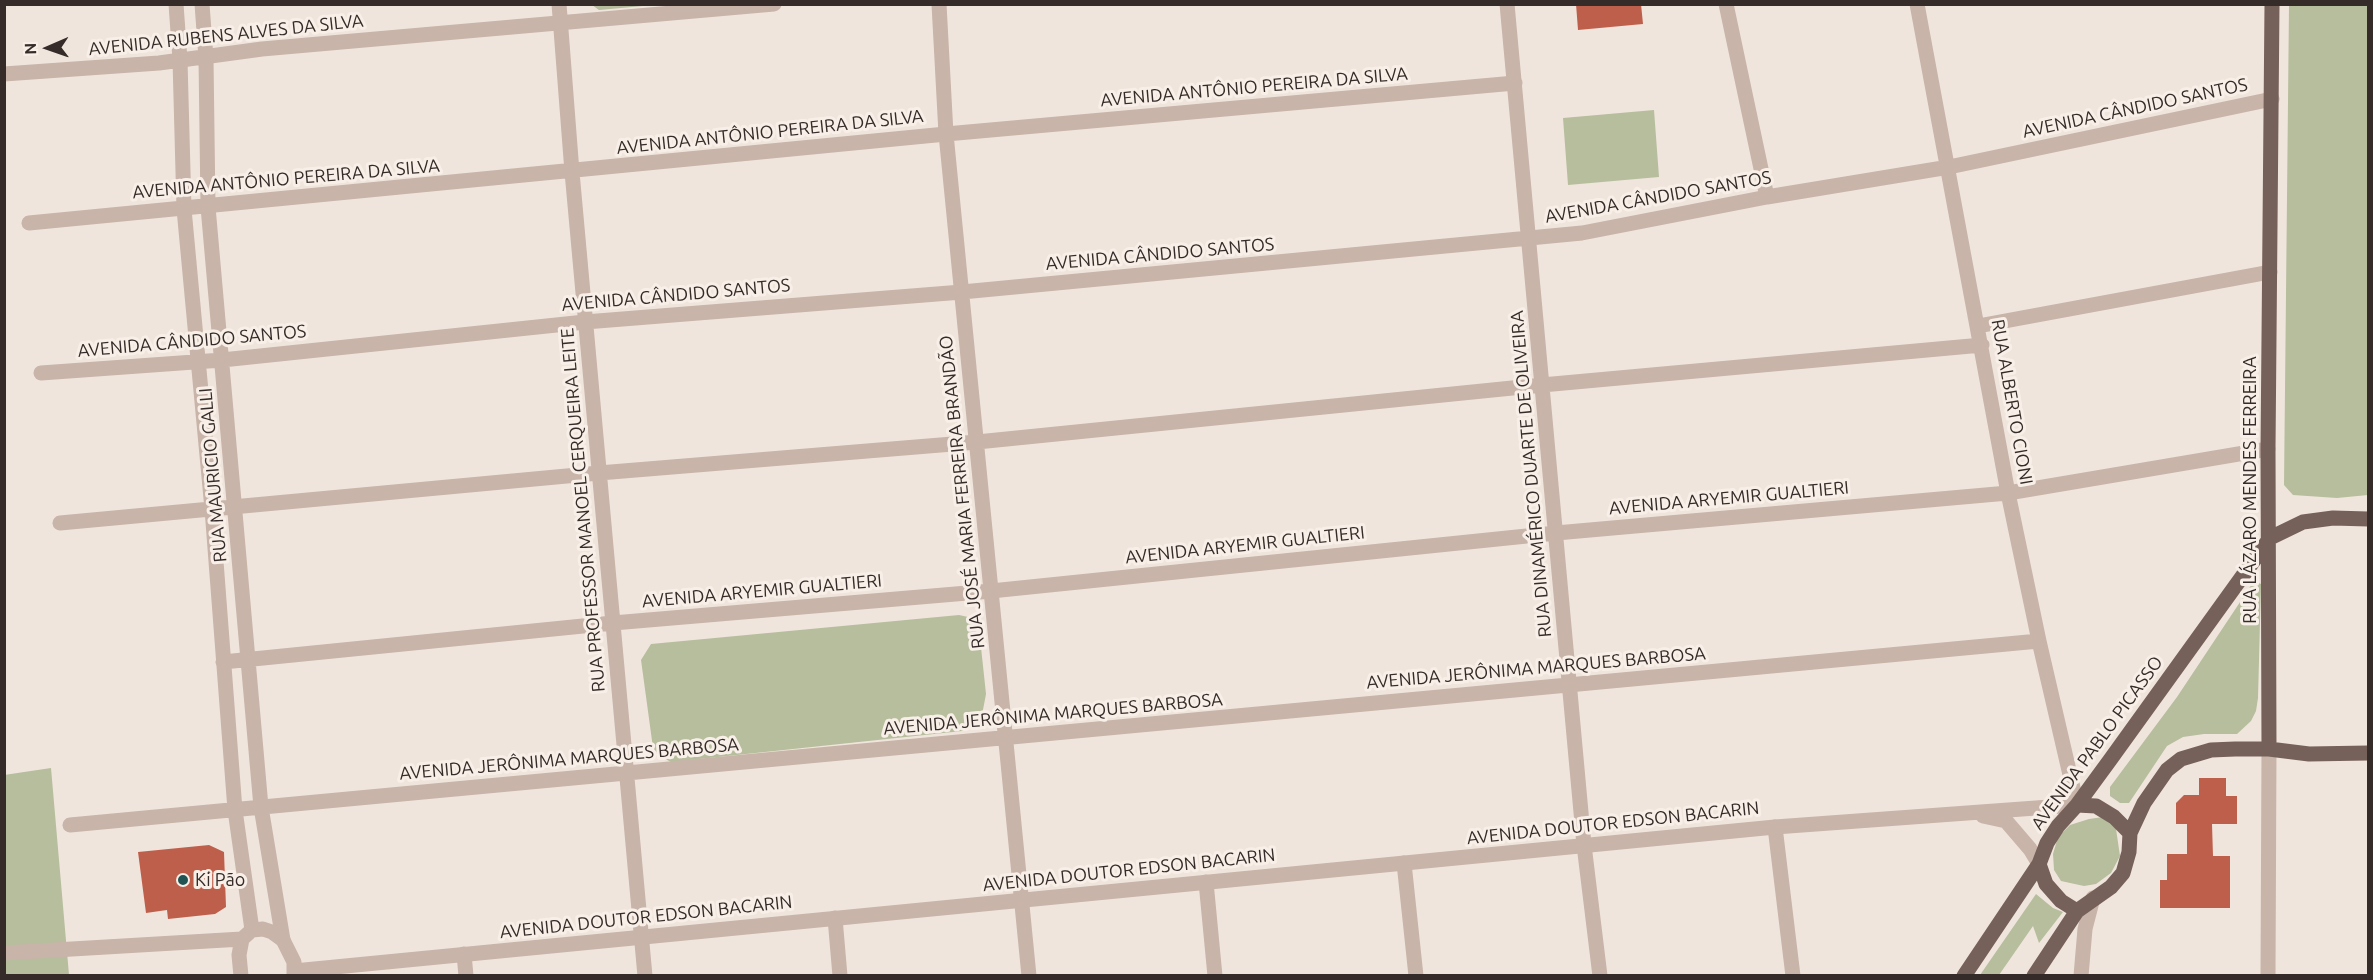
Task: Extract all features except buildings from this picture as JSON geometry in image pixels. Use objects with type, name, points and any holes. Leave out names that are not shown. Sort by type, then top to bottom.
[{"type":"main road","name":"RUA LÁZARO MENDES FERREIRA","points":[[2269,749],[2268,449],[2272,4]]},
{"type":"main road","points":[[2270,538],[2303,522],[2333,518],[2368,519]]},
{"type":"main road","name":"AVENIDA PABLO PICASSO","points":[[1964,975],[2039,864],[2052,834],[2077,805],[2270,538]]},
{"type":"main road","points":[[2034,975],[2077,911],[2093,897],[2111,887],[2123,873],[2129,852],[2130,833],[2150,795],[2168,770],[2181,759],[2211,750],[2269,749],[2309,754],[2368,753]]},
{"type":"main road","points":[[2077,805],[2096,806],[2114,817],[2130,833]]},
{"type":"main road","points":[[2039,864],[2046,884],[2061,901],[2077,911]]},
{"type":"street","name":"RUA MAURICIO GALLI","points":[[176,4],[180,60],[184,209],[212,509],[247,934],[239,955],[241,975]]},
{"type":"street","name":"RUA MAURICIO GALLI","points":[[202,4],[206,58],[208,207],[261,807],[283,940],[294,962],[294,973]]},
{"type":"street","name":"RUA PROFESSOR MANOEL CERQUEIRA LEITE","points":[[559,4],[585,322],[645,975]]},
{"type":"street","name":"AVENIDA RUBENS ALVES DA SILVA","points":[[4,74],[206,58],[262,49],[774,4]]},
{"type":"street","name":"RUA JOSÉ MARIA FERREIRA BRANDÃO","points":[[939,4],[946,134],[1029,975]]},
{"type":"street","name":"RUA DINAMÉRICO DUARTE DE OLIVEIRA","points":[[1508,4],[1584,846],[1600,975]]},
{"type":"street","points":[[1726,4],[1767,197]]},
{"type":"street","name":"RUA ALBERTO CIONI","points":[[1917,4],[2008,493],[2077,805]]},
{"type":"street","name":"AVENIDA ANTÔNIO PEREIRA DA SILVA","points":[[29,223],[946,134],[1515,83]]},
{"type":"street","name":"AVENIDA CÂNDIDO SANTOS","points":[[41,373],[222,360],[585,322],[962,292],[1582,233],[1767,197],[1949,167],[2272,99]]},
{"type":"street","points":[[1978,326],[2270,272]]},
{"type":"street","points":[[60,523],[599,473],[977,442],[1542,384],[1982,345]]},
{"type":"street","name":"AVENIDA ARYEMIR GUALTIERI","points":[[224,662],[613,623],[991,591],[1556,533],[2008,493],[2268,449]]},
{"type":"street","name":"AVENIDA JERÔNIMA MARQUES BARBOSA","points":[[70,825],[2039,641]]},
{"type":"street","name":"RUA LÁZARO MENDES FERREIRA","points":[[2268,975],[2269,749]]},
{"type":"street","name":"AVENIDA DOUTOR EDSON BACARIN","points":[[294,973],[464,954],[1775,827],[2077,805]]},
{"type":"street","name":"AVENIDA DOUTOR EDSON BACARIN","points":[[1969,812],[2006,821],[2030,849],[2039,864]]},
{"type":"street","points":[[1775,827],[1793,975]]},
{"type":"street","points":[[1404,863],[1416,975]]},
{"type":"street","points":[[1206,882],[1215,975]]},
{"type":"street","points":[[2081,975],[2085,929],[2093,897]]},
{"type":"street","points":[[835,918],[840,975]]},
{"type":"street","points":[[4,953],[247,934],[263,929],[283,940]]},
{"type":"street","points":[[464,954],[466,975]]},
{"type":"green space","points":[[592,5],[654,5],[599,10]]},
{"type":"green space","points":[[2289,5],[2368,5],[2368,495],[2337,498],[2293,495],[2284,485]]},
{"type":"green space","points":[[1654,110],[1659,177],[1568,185],[1563,118]]},
{"type":"green space","points":[[2254,581],[2261,584],[2258,698],[2256,711],[2251,721],[2237,734],[2204,734],[2183,737],[2167,746],[2129,803],[2120,803],[2110,796],[2110,787],[2177,697]]},
{"type":"green space","points":[[959,615],[968,617],[980,638],[986,694],[982,715],[975,726],[962,731],[671,762],[660,756],[653,748],[641,660],[651,644]]},
{"type":"green space","points":[[51,768],[69,975],[5,975],[4,775]]},
{"type":"green space","points":[[2103,817],[2116,829],[2120,856],[2111,873],[2096,884],[2084,886],[2061,881],[2054,870],[2053,854],[2058,837],[2070,825]]},
{"type":"green space","points":[[2036,894],[2053,908],[2063,912],[2039,943],[2033,926],[1999,975],[1980,975]]},
{"type":"place","name":"Ki Pão","points":[[183,880]]}]
